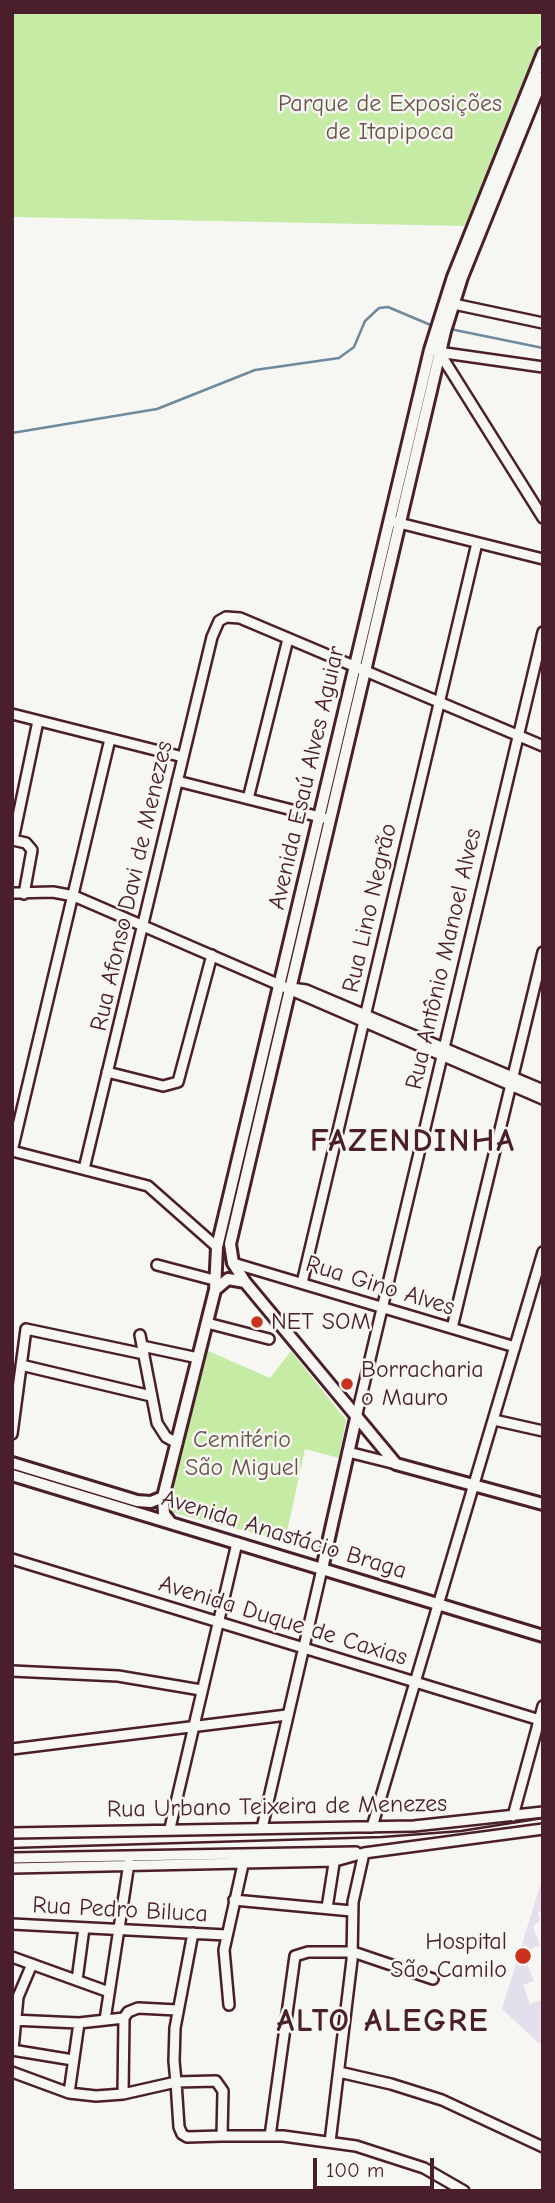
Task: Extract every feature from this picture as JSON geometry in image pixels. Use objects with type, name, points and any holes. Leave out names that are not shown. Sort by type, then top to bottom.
[{"type":"main road","name":"Avenida Esaú Alves Aguiar","points":[[163,1497],[207,1323],[215,1285],[217,1247],[254,1116],[438,339],[448,303],[543,53]]},
{"type":"main road","name":"Avenida Esaú Alves Aguiar","points":[[502,165],[543,77]]},
{"type":"main road","name":"Avenida Esaú Alves Aguiar","points":[[233,1263],[231,1238],[254,1116]]},
{"type":"main road","points":[[217,1247],[233,1263],[245,1282],[396,1464],[543,1504]]},
{"type":"main road","points":[[215,1285],[228,1279],[245,1282]]},
{"type":"main road","name":"Rua Antônio Manoel Alves","points":[[322,1569],[356,1418]]},
{"type":"main road","name":"Avenida Anastácio Braga","points":[[12,1463],[142,1502],[163,1497]]},
{"type":"main road","name":"Avenida Anastácio Braga","points":[[12,1475],[543,1636]]},
{"type":"main road","points":[[163,1497],[164,1514],[171,1523]]},
{"type":"street","points":[[448,303],[543,323]]},
{"type":"street","points":[[435,351],[543,367]]},
{"type":"street","points":[[435,351],[543,518]]},
{"type":"street","points":[[394,522],[543,559]]},
{"type":"street","name":"Rua Lino Negrão","points":[[302,1283],[477,543]]},
{"type":"street","name":"Rua Afonso Davi de Menezes","points":[[84,1169],[214,631],[226,617],[240,618],[288,639]]},
{"type":"street","name":"Rua Antônio Manoel Alves","points":[[356,1418],[543,632]]},
{"type":"street","points":[[248,799],[288,639],[543,746]]},
{"type":"street","points":[[12,714],[183,757]]},
{"type":"street","points":[[24,894],[32,850],[26,843],[13,840],[38,721]]},
{"type":"street","points":[[110,739],[12,1151],[135,1181],[158,1191],[217,1247]]},
{"type":"street","points":[[177,781],[324,818]]},
{"type":"street","points":[[12,893],[53,892],[74,896],[285,986],[303,998],[364,1019],[512,1081],[543,1090]]},
{"type":"street","points":[[452,1328],[543,952]]},
{"type":"street","points":[[107,1072],[163,1086],[178,1082],[212,955]]},
{"type":"street","points":[[512,1081],[543,1099]]},
{"type":"street","points":[[372,1827],[543,1252]]},
{"type":"street","name":"Rua Gino Alves","points":[[233,1263],[515,1347]]},
{"type":"street","points":[[157,1265],[215,1285]]},
{"type":"street","points":[[207,1323],[269,1339]]},
{"type":"street","points":[[12,1434],[26,1329],[198,1358]]},
{"type":"street","points":[[140,1335],[159,1429],[177,1443]]},
{"type":"street","points":[[21,1365],[151,1396]]},
{"type":"street","points":[[494,1420],[543,1432]]},
{"type":"street","points":[[348,1452],[396,1464]]},
{"type":"street","points":[[170,1828],[237,1543]]},
{"type":"street","name":"Avenida Duque de Caxias","points":[[12,1559],[541,1721]]},
{"type":"street","name":"Rua Antônio Manoel Alves","points":[[262,1828],[322,1569]]},
{"type":"street","points":[[12,1671],[118,1676],[201,1690]]},
{"type":"street","points":[[513,1816],[543,1706]]},
{"type":"street","points":[[12,1749],[287,1715]]},
{"type":"street","name":"Rua Urbano Teixeira de Menezes","points":[[12,1833],[170,1828],[372,1827],[437,1824],[543,1812]]},
{"type":"street","name":"Rua Urbano Teixeira de Menezes","points":[[12,1868],[129,1861],[335,1856],[543,1829]]},
{"type":"street","points":[[330,2142],[353,1952],[352,1911],[365,1853]]},
{"type":"street","points":[[327,1908],[335,1856]]},
{"type":"street","name":"Rua Urbano Teixeira de Menezes","points":[[12,1858],[129,1861]]},
{"type":"street","points":[[229,2005],[223,1966],[226,1935],[244,1859]]},
{"type":"street","points":[[105,2020],[129,1861]]},
{"type":"street","points":[[234,1900],[352,1911]]},
{"type":"street","name":"Rua Pedro Biluca","points":[[12,1924],[226,1935]]},
{"type":"street","points":[[77,1980],[84,1928]]},
{"type":"street","points":[[193,1933],[177,2010],[176,2082],[182,2134],[270,2136],[330,2142],[409,2162],[464,2191]]},
{"type":"street","points":[[270,2136],[293,1959],[308,1952],[353,1952],[433,1979]]},
{"type":"street","points":[[12,1957],[109,1992]]},
{"type":"street","points":[[32,1964],[18,1997],[13,2049],[73,2060]]},
{"type":"street","points":[[123,2094],[124,2018],[128,2012],[138,2008],[177,2010]]},
{"type":"street","points":[[14,2020],[79,2023],[124,2018]]},
{"type":"street","points":[[69,2093],[79,2023]]},
{"type":"street","points":[[12,2072],[69,2093],[96,2096],[123,2094],[176,2082],[211,2080],[220,2084],[223,2095],[222,2136]]},
{"type":"street","points":[[338,2072],[391,2084],[442,2100],[543,2147]]},
{"type":"shaded area","name":"Hospital São Camilo","points":[[543,1876],[543,1909],[538,1913],[540,1920],[533,1927],[540,1945],[529,1950],[527,1963],[534,1981],[523,1985],[530,2004],[543,1999],[543,2047],[502,2009]]},
{"type":"green space","name":"Parque de Exposições de Itapipoca","points":[[12,12],[543,12],[543,33],[467,226],[12,217]]},
{"type":"green space","name":"Cemitério São Miguel","points":[[206,1350],[270,1378],[291,1351],[346,1420],[339,1458],[305,1449],[285,1541],[166,1511]]},
{"type":"waterway","points":[[12,433],[157,409],[255,370],[339,358],[354,347],[365,321],[379,308],[388,307],[433,326]]},
{"type":"waterway","points":[[450,329],[543,348]]},
{"type":"railway","points":[[12,1848],[382,1837],[461,1831],[543,1818]]},
{"type":"place","name":"NET SOM","points":[[257,1322]]},
{"type":"place","name":"Borracharia o Mauro","points":[[347,1384]]},
{"type":"place","name":"Hospital São Camilo","points":[[523,1956]]},
{"type":"district","name":"FAZENDINHA","points":[[413,1142]]},
{"type":"district","name":"ALTO ALEGRE","points":[[383,2022]]}]
